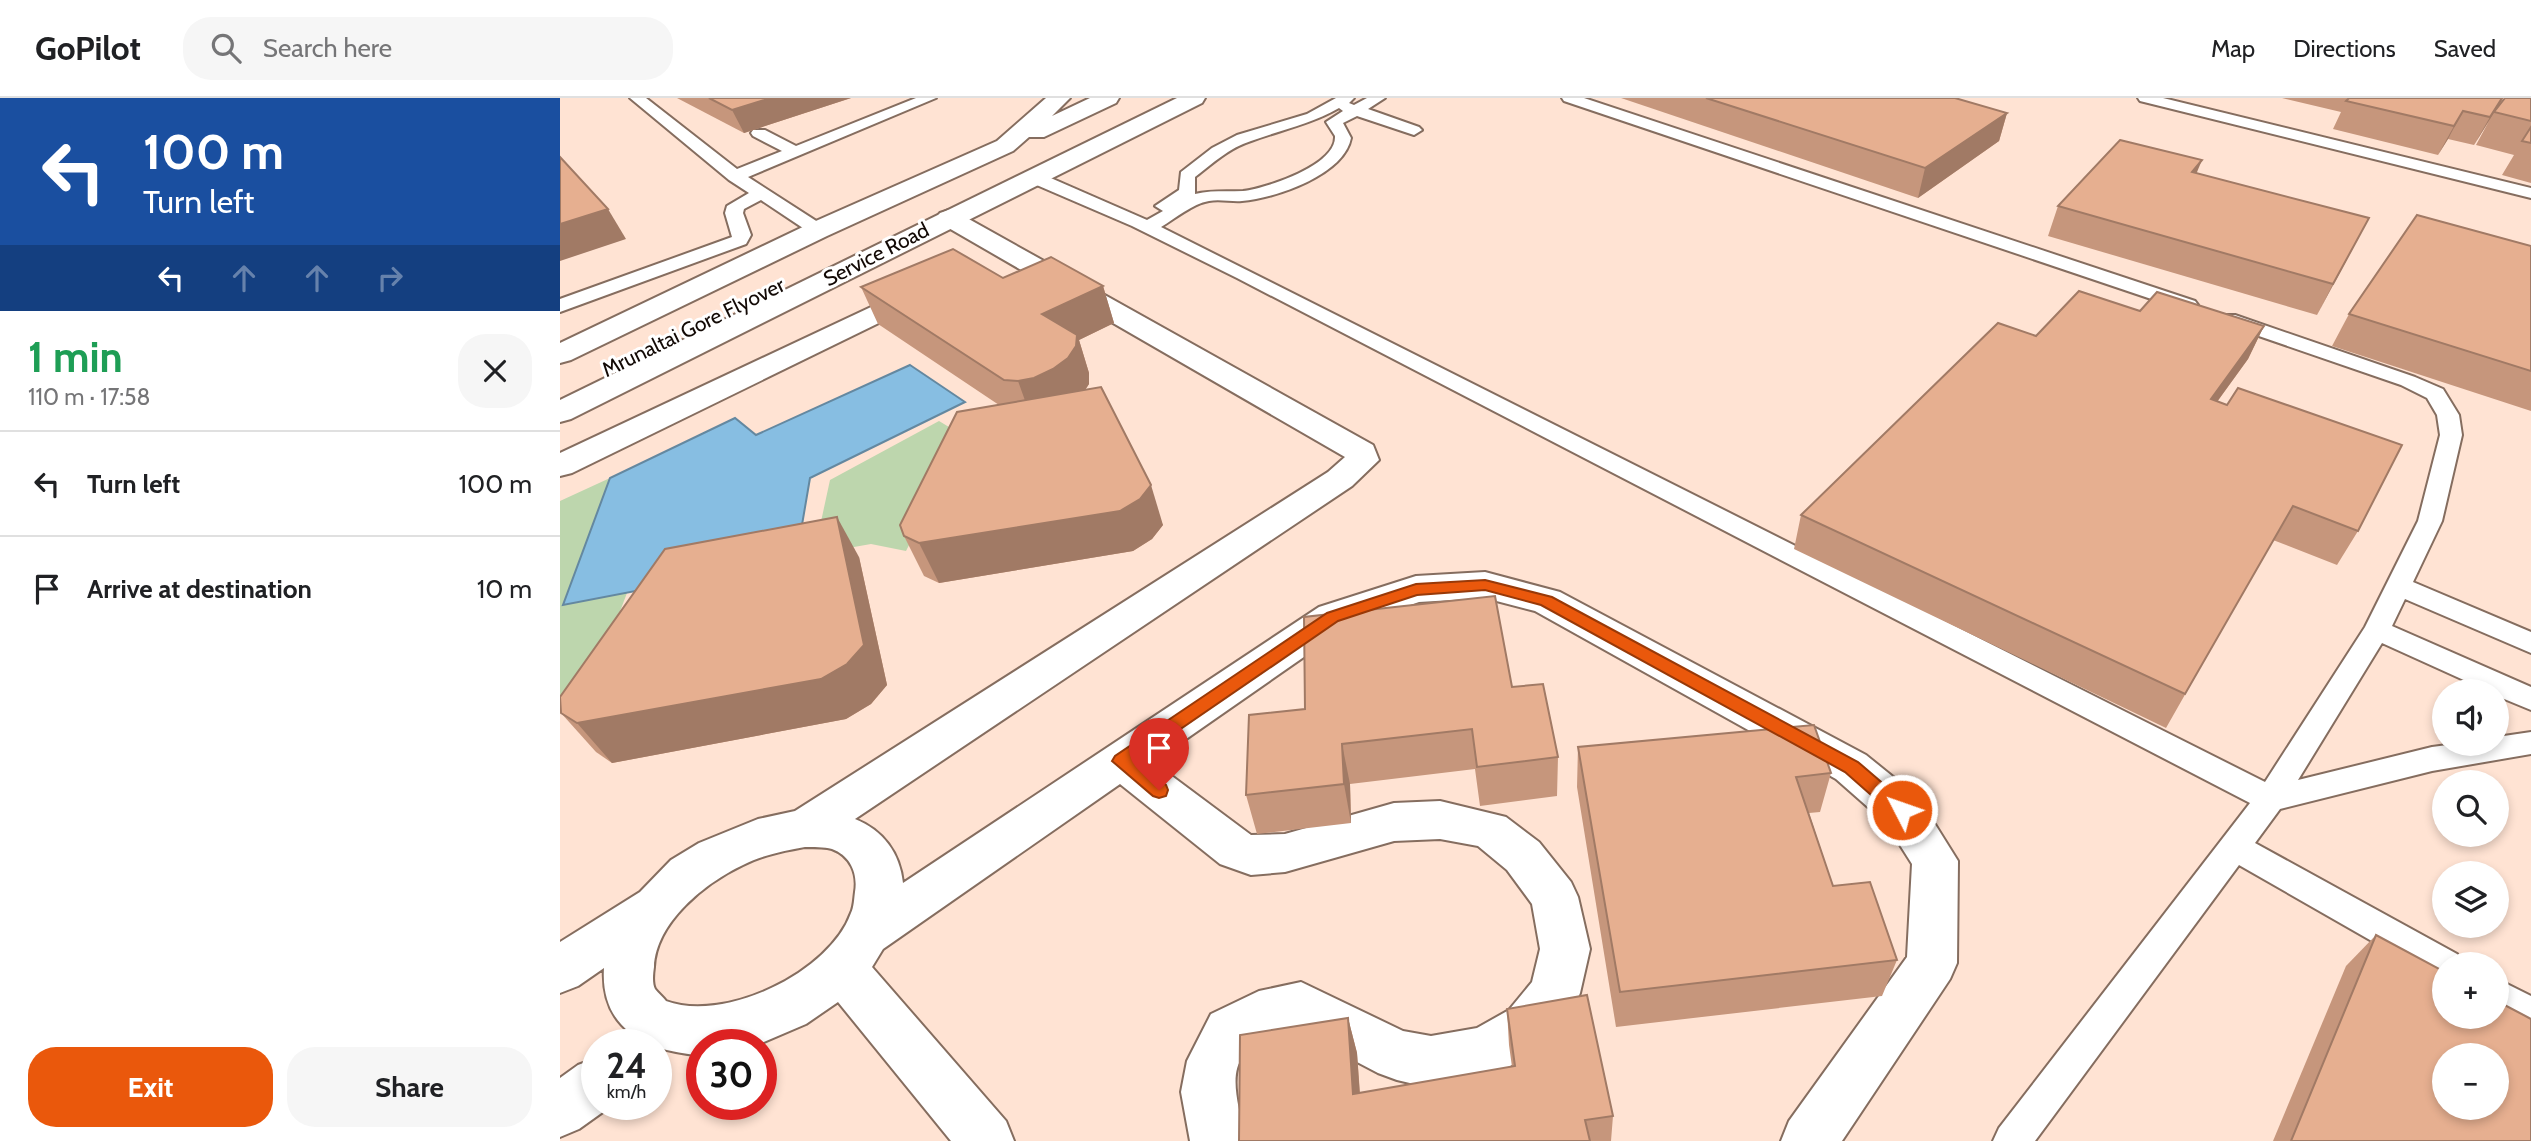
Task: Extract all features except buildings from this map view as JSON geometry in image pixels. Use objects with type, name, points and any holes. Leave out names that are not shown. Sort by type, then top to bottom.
[{"type":"street","points":[[1005,146],[1059,98]]},
{"type":"street","points":[[560,354],[818,230],[1108,98]]},
{"type":"street","name":"Mrunaltai Gore Flyover","points":[[560,391],[1166,98]]},
{"type":"street","name":"Service Road","points":[[560,412],[1031,176],[1194,98]]},
{"type":"street","points":[[805,828],[1340,479],[1362,460],[1361,452],[949,218]]},
{"type":"street","points":[[560,466],[1007,250]]},
{"type":"street","points":[[672,1036],[714,1031],[759,1021],[804,998],[855,950],[1121,761],[1333,617],[1416,589],[1485,585],[1546,601],[1852,767],[1902,810],[1935,860],[1932,963],[1809,1141]]},
{"type":"street","points":[[1121,761],[1236,850],[1251,855],[1284,853],[1394,822],[1440,820],[1490,830],[1523,856],[1554,897],[1565,949],[1555,993],[1527,1027],[1485,1052],[1431,1062],[1397,1055],[1301,1006],[1259,1015],[1228,1031],[1213,1060],[1208,1092],[1218,1141]]},
{"type":"street","points":[[560,970],[655,906],[687,875],[725,850],[765,834],[805,828],[839,832],[864,846],[879,869],[880,898],[855,950]]},
{"type":"street","points":[[655,906],[634,941],[628,974],[633,999],[656,1029]]},
{"type":"street","points":[[855,950],[986,1141]]},
{"type":"street","points":[[560,1110],[581,1095]]},
{"type":"lane","points":[[637,98],[735,176],[818,230]]},
{"type":"lane","points":[[735,176],[929,98]]},
{"type":"lane","points":[[1196,194],[1187,176],[1217,150],[1268,128],[1312,117],[1346,104],[1378,98]]},
{"type":"lane","points":[[1569,98],[2408,381],[2435,394],[2448,415],[2451,435],[2430,522],[2377,631],[2270,799],[2012,1141]]},
{"type":"lane","points":[[2145,98],[2531,193]]},
{"type":"lane","points":[[1334,122],[1346,104]]},
{"type":"lane","points":[[1346,104],[1414,130]]},
{"type":"lane","points":[[1141,225],[1196,194],[1244,196],[1263,192],[1318,170],[1343,143],[1342,133],[1334,122],[1312,117]]},
{"type":"lane","points":[[759,133],[795,152]]},
{"type":"lane","points":[[1031,176],[1141,225],[1601,456],[2270,799],[2432,759],[2531,743]]},
{"type":"lane","points":[[560,306],[684,263],[740,240],[742,235],[733,213],[736,206],[762,193]]},
{"type":"lane","points":[[2399,586],[2531,643]]},
{"type":"lane","points":[[2377,631],[2531,699]]},
{"type":"lane","points":[[2235,847],[2432,958]]},
{"type":"lane","points":[[2509,1002],[2531,1014]]},
{"type":"green space","points":[[939,421],[964,436],[906,551],[871,544],[814,554],[830,480]]},
{"type":"green space","points":[[610,478],[563,604],[627,593],[585,703],[560,709],[560,501]]},
{"type":"water","points":[[910,365],[965,402],[810,478],[796,560],[563,605],[610,478],[735,418],[756,435]]},
{"type":"route","points":[[1159,790],[1121,761],[1333,617],[1416,589],[1485,585],[1546,601],[1852,767],[1902,810]]}]
